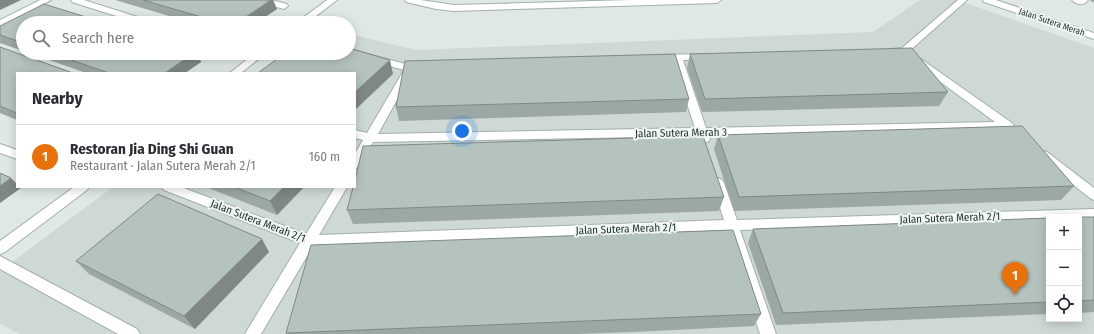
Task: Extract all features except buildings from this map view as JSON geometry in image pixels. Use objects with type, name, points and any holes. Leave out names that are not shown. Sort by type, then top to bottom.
[{"type":"street","points":[[0,24],[47,0]]},
{"type":"street","points":[[75,0],[125,16]]},
{"type":"street","points":[[261,0],[284,6]]},
{"type":"street","points":[[311,16],[333,0]]},
{"type":"street","points":[[409,0],[454,8],[717,0]]},
{"type":"street","points":[[904,51],[963,0]]},
{"type":"street","name":"Jalan Sutera Merah","points":[[987,0],[1094,36]]},
{"type":"street","points":[[1076,0],[1082,2],[1084,0]]},
{"type":"street","points":[[881,52],[904,51],[1020,136]]},
{"type":"street","points":[[356,54],[409,68],[433,67]]},
{"type":"street","points":[[653,58],[716,56]]},
{"type":"street","points":[[677,58],[708,154]]},
{"type":"street","points":[[236,72],[252,60]]},
{"type":"street","points":[[356,162],[409,68]]},
{"type":"street","name":"Jalan Sutera Merah 3","points":[[356,134],[370,138],[702,133],[1008,126]]},
{"type":"street","points":[[1032,146],[1094,195]]},
{"type":"street","points":[[0,148],[16,155]]},
{"type":"street","points":[[713,168],[768,334]]},
{"type":"street","points":[[0,248],[82,188]]},
{"type":"street","name":"Jalan Sutera Merah 2/1","points":[[171,188],[310,241],[732,225],[1094,214]]},
{"type":"street","points":[[253,334],[341,188]]},
{"type":"street","points":[[0,262],[132,334]]},
{"type":"shaded area","points":[[920,0],[957,0],[1094,48],[1094,334],[20,334],[0,324],[0,271],[112,188],[356,188],[356,72],[355,72],[351,60],[356,60],[356,36],[416,50],[873,32]]},
{"type":"place","name":"Restoran Jia Ding Shi Guan","points":[[1015,295]]}]
